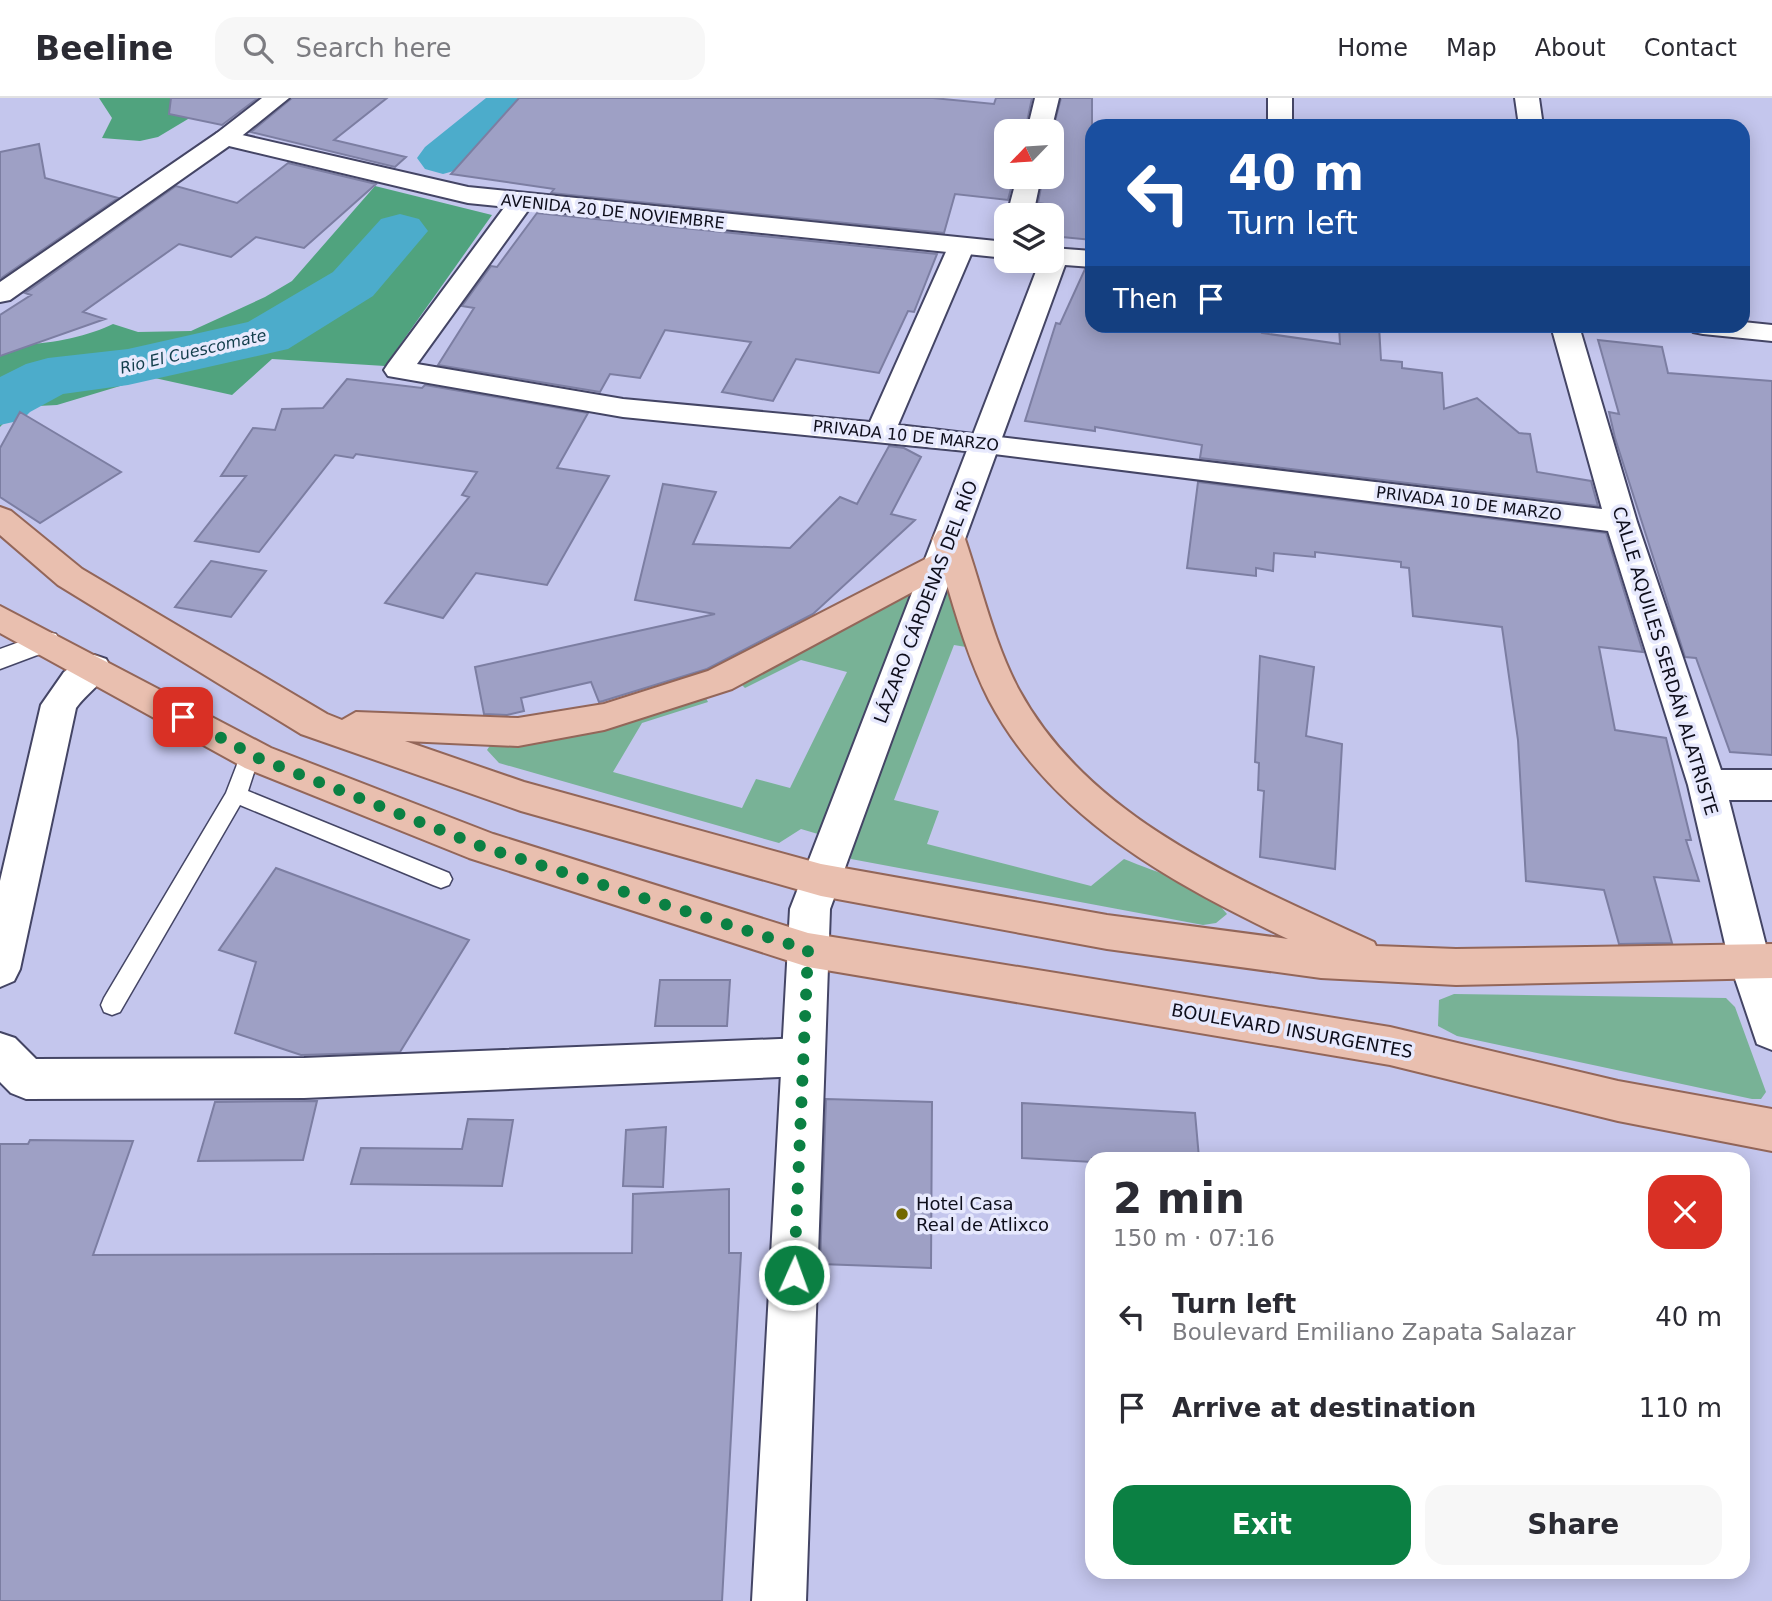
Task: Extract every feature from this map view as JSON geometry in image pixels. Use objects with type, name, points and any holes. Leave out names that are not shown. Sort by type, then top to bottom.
[{"type":"main road","points":[[0,518],[70,577],[314,724],[521,796],[821,880],[1107,932],[1264,955],[1763,988]]},
{"type":"main road","points":[[314,724],[518,732],[604,717],[720,680],[837,621],[944,551],[1007,700],[1038,745],[1083,792],[1116,821],[1179,865],[1257,907],[1384,965]]},
{"type":"main road","name":"BOULEVARD INSURGENTES","points":[[0,618],[47,641],[250,754],[483,847],[808,950],[1390,1046],[1618,1101],[1772,1130]]},
{"type":"street","points":[[1042,119],[1047,98]]},
{"type":"street","points":[[1527,98],[1530,119]]},
{"type":"street","points":[[0,294],[225,138],[272,99]]},
{"type":"street","name":"AVENIDA 20 DE NOVIEMBRE","points":[[225,138],[468,195],[994,249]]},
{"type":"street","name":"PRIVADA 10 DE MARZO","points":[[521,202],[398,370],[624,408],[986,443],[1621,522]]},
{"type":"street","points":[[881,431],[962,245]]},
{"type":"street","points":[[1064,257],[1085,259]]},
{"type":"street","name":"LÁZARO CÁRDENAS DEL RÍO","points":[[779,1601],[810,909],[986,443],[1047,273]]},
{"type":"street","points":[[1750,331],[1772,333]]},
{"type":"street","name":"CALLE AQUILES SERDÁN ALATRISTE","points":[[1567,333],[1621,522],[1707,785],[1763,988]]},
{"type":"street","points":[[0,659],[47,641]]},
{"type":"street","points":[[0,969],[59,705],[76,681],[94,668]]},
{"type":"street","points":[[1707,785],[1772,785]]},
{"type":"street","points":[[0,1052],[26,1079],[304,1078],[803,1057]]},
{"type":"lane","points":[[112,1005],[236,795],[250,754]]},
{"type":"lane","points":[[236,795],[441,878]]},
{"type":"green space","points":[[99,98],[218,98],[218,101],[158,137],[140,141],[102,138],[112,118]]},
{"type":"green space","points":[[375,186],[492,215],[385,366],[272,359],[232,395],[150,377],[57,405],[19,407],[0,427],[0,342],[27,344],[58,341],[88,334],[113,324],[138,332],[191,331],[265,297],[292,281]]},
{"type":"green space","points":[[949,579],[978,649],[954,645],[894,800],[939,811],[927,844],[1091,886],[1124,859],[1180,881],[1206,895],[1227,914],[1216,923],[1203,925],[851,859],[845,842],[801,829],[779,843],[499,763],[487,750],[491,744],[705,696],[708,702],[642,723],[613,772],[742,808],[756,779],[790,788],[847,672],[801,660],[745,688],[739,682],[910,587]]},
{"type":"green space","points":[[1454,994],[1726,998],[1735,1007],[1766,1092],[1761,1099],[1752,1099],[1457,1036],[1438,1026],[1439,1000]]},
{"type":"building","points":[[171,98],[258,98],[222,125],[169,114]]},
{"type":"building","points":[[292,98],[387,98],[334,140],[406,157],[395,167],[251,132]]},
{"type":"building","points":[[519,98],[933,98],[994,104],[996,98],[1032,98],[1028,119],[994,119],[994,189],[1011,189],[1008,200],[955,194],[944,233],[551,193],[554,189],[451,174]]},
{"type":"building","points":[[1061,98],[1092,98],[1092,119],[1085,119],[1085,239],[1064,237],[1064,203],[1038,203],[1041,189],[1064,189],[1064,119],[1056,119]]},
{"type":"building","points":[[39,144],[45,178],[118,198],[0,279],[0,152]]},
{"type":"building","points":[[288,163],[376,184],[304,248],[256,237],[231,257],[179,244],[83,312],[105,319],[0,356],[0,315],[31,295],[25,293],[176,186],[237,203]]},
{"type":"building","points":[[537,213],[937,254],[914,312],[908,311],[879,373],[796,359],[773,401],[722,392],[751,342],[665,330],[640,378],[610,374],[600,392],[438,365],[474,308],[462,306],[491,266],[497,267]]},
{"type":"building","points":[[1085,269],[1085,333],[1262,333],[1340,344],[1339,333],[1379,333],[1381,360],[1402,362],[1402,368],[1442,373],[1444,409],[1477,398],[1519,433],[1530,434],[1537,472],[1591,481],[1598,506],[1200,458],[1202,445],[1095,427],[1095,431],[1025,421],[1056,323],[1060,324]]},
{"type":"building","points":[[1598,340],[1662,347],[1668,373],[1772,381],[1772,755],[1730,752],[1696,658],[1685,657],[1615,438],[1609,412],[1619,414]]},
{"type":"building","points":[[347,379],[422,388],[425,385],[588,413],[557,468],[609,476],[547,585],[476,573],[443,618],[385,603],[469,497],[462,495],[477,472],[356,454],[353,458],[335,455],[259,552],[195,541],[246,476],[221,476],[253,428],[275,430],[282,409],[323,408]]},
{"type":"building","points":[[20,412],[121,472],[40,523],[0,497],[0,448]]},
{"type":"building","points":[[889,446],[904,448],[921,457],[891,514],[915,520],[813,614],[707,669],[603,701],[599,702],[591,682],[521,698],[524,711],[507,715],[484,714],[475,667],[715,614],[635,600],[663,484],[716,492],[693,544],[790,548],[840,497],[857,504]]},
{"type":"building","points":[[1198,482],[1606,533],[1643,652],[1599,647],[1615,730],[1666,738],[1691,840],[1686,840],[1699,881],[1654,877],[1672,943],[1619,944],[1604,890],[1526,881],[1518,740],[1502,627],[1413,616],[1409,568],[1401,567],[1401,562],[1315,552],[1315,557],[1274,553],[1273,571],[1256,568],[1256,576],[1187,568]]},
{"type":"building","points":[[211,561],[266,571],[231,617],[175,607]]},
{"type":"building","points":[[1260,656],[1314,667],[1306,736],[1342,744],[1335,869],[1260,857],[1264,791],[1258,790],[1259,763],[1255,762]]},
{"type":"building","points":[[276,868],[469,940],[400,1052],[301,1055],[235,1033],[256,962],[219,950]]},
{"type":"building","points":[[660,980],[730,980],[727,1026],[655,1026]]},
{"type":"building","points":[[826,1099],[932,1102],[931,1268],[820,1264]]},
{"type":"building","points":[[317,1101],[303,1160],[198,1161],[215,1102]]},
{"type":"building","points":[[1022,1103],[1195,1113],[1198,1152],[1085,1152],[1085,1162],[1022,1158]]},
{"type":"building","points":[[468,1119],[513,1120],[502,1186],[351,1184],[361,1148],[462,1149]]},
{"type":"building","points":[[666,1127],[663,1187],[623,1186],[626,1130]]},
{"type":"building","points":[[30,1140],[133,1141],[93,1255],[632,1253],[633,1194],[729,1189],[729,1253],[741,1253],[722,1601],[0,1601],[0,1144],[28,1144]]},
{"type":"waterway","name":"Rio El Cuescomate","points":[[443,158],[517,98]]},
{"type":"waterway","name":"Rio El Cuescomate","points":[[0,406],[8,398],[48,377],[128,367],[267,336],[353,284],[400,231]]},
{"type":"place","name":"Hotel Casa Real de Atlixco","points":[[902,1214]]},
{"type":"route","points":[[183,717],[258,758],[483,847],[808,950],[794,1275]]}]
